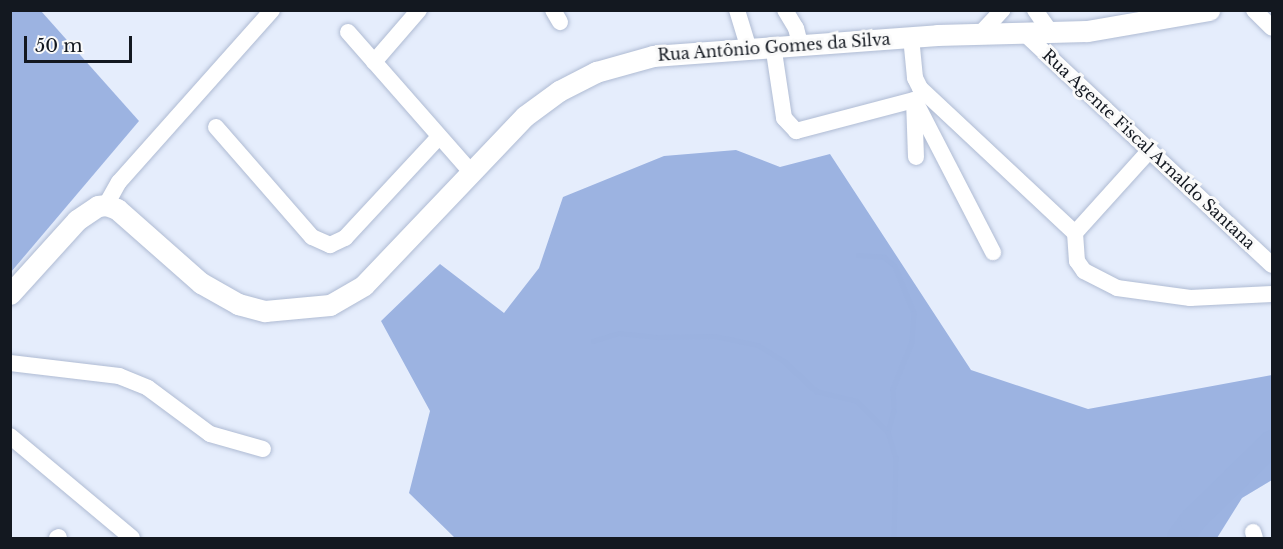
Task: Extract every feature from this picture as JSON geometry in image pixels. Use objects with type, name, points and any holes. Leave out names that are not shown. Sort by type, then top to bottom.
[{"type":"street","points":[[10,294],[78,220],[98,206],[105,205],[119,182],[272,10]]},
{"type":"street","points":[[374,62],[419,10]]},
{"type":"street","points":[[737,10],[748,46]]},
{"type":"street","points":[[785,10],[796,28],[800,44]]},
{"type":"street","points":[[980,34],[1002,10]]},
{"type":"street","points":[[1035,10],[1051,33]]},
{"type":"street","name":"Rua Antônio Gomes da Silva","points":[[105,205],[117,209],[201,283],[238,304],[265,312],[300,311],[330,304],[364,285],[525,116],[559,91],[596,72],[653,56],[748,46],[980,34],[1051,33],[1149,23],[1209,10]]},
{"type":"street","points":[[1254,10],[1272,28]]},
{"type":"street","points":[[348,32],[471,172]]},
{"type":"street","name":"Rua Agente Fiscal Arnaldo Santana","points":[[1025,34],[1272,265]]},
{"type":"street","points":[[911,37],[917,94],[916,157]]},
{"type":"street","points":[[773,45],[784,118],[796,131],[917,94]]},
{"type":"street","points":[[917,94],[1075,234],[1077,261],[1084,271],[1117,288],[1190,298],[1272,294]]},
{"type":"street","points":[[917,94],[993,252]]},
{"type":"street","points":[[216,127],[312,237],[330,245],[345,238],[440,137]]},
{"type":"street","points":[[1075,234],[1150,150]]},
{"type":"street","points":[[10,363],[119,376],[148,388],[210,434],[263,449]]},
{"type":"street","points":[[10,436],[132,538]]},
{"type":"shaded area","points":[[11,10],[41,11],[139,121],[11,272]]},
{"type":"shaded area","points":[[736,150],[780,167],[830,154],[971,370],[1088,409],[1272,375],[1272,480],[1242,498],[1217,538],[455,538],[409,493],[430,411],[381,321],[440,264],[504,313],[539,268],[563,197],[664,156]]},
{"type":"waterway","points":[[858,255],[884,257],[895,266],[914,313],[912,342],[893,389],[894,411],[888,432]]},
{"type":"waterway","points":[[593,341],[619,333],[658,337],[715,336],[758,345],[784,361],[816,391],[857,401],[888,432],[896,458],[894,538]]},
{"type":"waterway","points":[[1180,538],[1193,520],[1272,443]]}]
